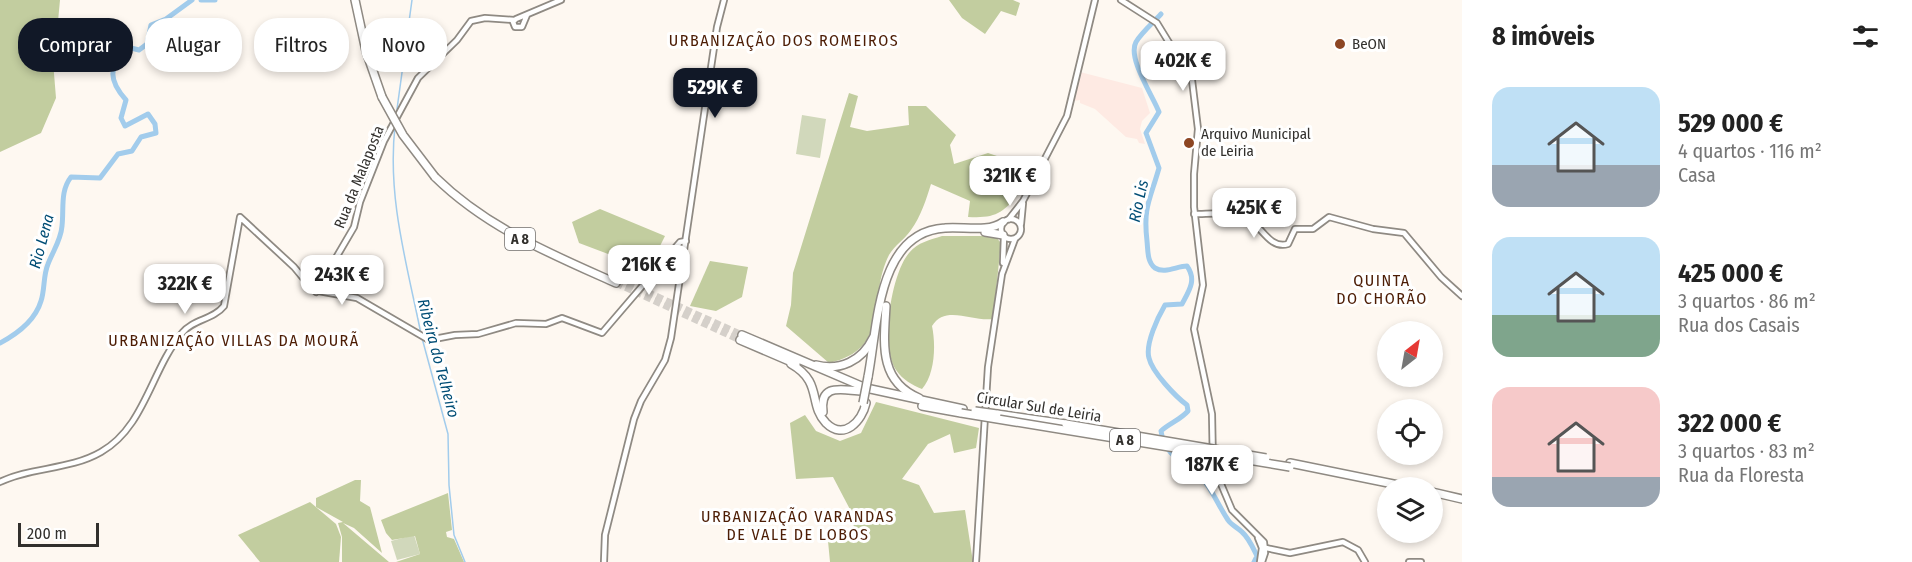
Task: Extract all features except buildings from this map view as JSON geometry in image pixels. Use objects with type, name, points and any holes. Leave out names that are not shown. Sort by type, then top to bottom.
[{"type":"highway","name":"A 8","points":[[357,0],[366,51],[385,96],[409,145],[437,176],[459,199],[495,226],[617,281]]},
{"type":"highway","points":[[870,377],[878,324],[891,265],[909,240],[938,228],[992,227],[1006,221]]},
{"type":"highway","points":[[778,357],[799,368],[809,378],[821,416],[833,428],[845,429],[855,425],[862,417],[885,306],[897,261],[916,240],[929,234],[947,231],[990,231],[1003,236]]},
{"type":"highway","points":[[885,306],[883,344],[891,375],[910,394],[938,404]]},
{"type":"highway","points":[[795,359],[826,367],[849,363],[867,348],[878,324]]},
{"type":"highway","name":"Circular Sul de Leiria","points":[[962,411],[866,388],[741,337],[778,357],[862,391],[907,403],[1377,481]]},
{"type":"highway","points":[[862,391],[844,387],[834,389],[825,397],[823,409],[831,422],[844,426],[856,420],[865,403]]},
{"type":"highway","name":"Circular Sul de Leiria","points":[[1290,465],[1377,484]]},
{"type":"highway","points":[[1443,497],[1462,501]]},
{"type":"main road","name":"Rua da Malaposta","points":[[512,22],[519,28],[527,15],[561,0]]},
{"type":"main road","points":[[604,562],[605,535],[634,419],[669,350],[717,27],[724,0]]},
{"type":"main road","points":[[1002,274],[1015,239],[1022,232],[1020,212],[1023,201],[1067,116],[1095,0]]},
{"type":"main road","points":[[1121,0],[1157,23],[1189,73],[1194,88],[1198,129],[1194,174],[1194,214],[1203,288],[1194,318],[1194,329],[1212,414],[1214,470],[1223,494],[1234,513],[1251,529],[1264,548],[1289,553],[1343,542],[1358,550],[1365,562]]},
{"type":"main road","name":"Rua da Malaposta","points":[[316,292],[354,227],[360,202],[384,141],[418,78],[457,40],[471,21],[485,18],[512,22],[522,20]]},
{"type":"main road","points":[[976,562],[986,387],[1002,274],[1003,236],[1006,221],[1023,201]]},
{"type":"main road","points":[[1194,214],[1244,216],[1271,240],[1282,245],[1288,244],[1296,228],[1313,229],[1324,219],[1333,217],[1373,229],[1404,233],[1439,274],[1462,296]]},
{"type":"main road","points":[[0,482],[90,457],[112,445],[124,433],[181,333],[193,324],[214,315],[224,306],[242,217],[297,270],[308,287],[316,292],[357,298],[429,340],[455,334],[478,334],[516,323],[548,324],[562,318],[602,333],[680,242],[686,241]]},
{"type":"main road","points":[[1006,221],[1015,219],[1021,225]]},
{"type":"main road","points":[[1003,236],[1015,239]]},
{"type":"main road","points":[[1261,562],[1264,548]]},
{"type":"main road","points":[[1409,562],[1421,562]]},
{"type":"shaded area","points":[[1080,72],[1142,88],[1150,113],[1142,121],[1140,129],[1145,144],[1139,143],[1137,139],[1126,137],[1095,109],[1080,103],[1080,100],[1074,101]]},
{"type":"green space","points":[[0,0],[60,0],[58,18],[18,18],[18,72],[54,72],[56,98],[41,133],[0,152]]},
{"type":"green space","points":[[949,0],[1013,0],[1020,3],[1016,16],[1001,11],[985,34],[962,18]]},
{"type":"green space","points":[[849,93],[858,96],[850,127],[867,131],[909,125],[908,106],[926,106],[956,135],[950,145],[954,164],[988,153],[1006,159],[1023,188],[1000,212],[987,217],[968,217],[970,201],[931,184],[915,225],[889,255],[883,271],[870,334],[862,346],[849,356],[829,363],[786,326],[791,305],[793,273]]},
{"type":"green space","points":[[802,115],[826,119],[820,158],[796,154]]},
{"type":"green space","points":[[600,209],[665,236],[655,256],[660,260],[642,282],[624,260],[579,243],[572,222]]},
{"type":"green space","points":[[942,236],[995,236],[1001,243],[993,319],[952,315],[938,320],[932,326],[934,350],[930,376],[922,389],[902,377],[891,359],[888,328],[890,310],[897,277],[909,253],[920,244]]},
{"type":"green space","points":[[710,261],[748,267],[742,297],[716,311],[690,306]]},
{"type":"green space","points":[[876,402],[979,428],[976,448],[954,453],[950,434],[928,444],[902,479],[919,485],[934,513],[965,510],[973,562],[830,562],[828,541],[853,540],[854,517],[833,477],[796,479],[790,423],[805,415],[816,431],[840,441],[861,433]]},
{"type":"green space","points":[[355,480],[361,480],[360,501],[370,507],[382,553],[354,528],[343,523],[389,562],[342,562],[342,537],[338,523],[343,522],[316,507],[316,498]]},
{"type":"green space","points":[[448,493],[452,530],[446,532],[447,537],[454,539],[464,562],[396,562],[420,554],[415,536],[392,540],[386,533],[381,520]]},
{"type":"green space","points":[[310,502],[336,524],[341,537],[339,562],[260,562],[238,535]]},
{"type":"green space","points":[[414,535],[420,554],[397,560],[391,541]]},
{"type":"waterway","name":"Rio Lena","points":[[0,343],[25,326],[38,308],[46,269],[60,236],[65,188],[71,177],[100,178],[118,154],[132,151],[141,137],[156,133],[155,124],[148,114],[125,126],[121,118],[126,100],[116,86],[113,74],[123,46],[139,50],[147,44],[151,25],[166,19],[192,0]]},
{"type":"waterway","name":"Rio Lena","points":[[201,0],[215,0]]},
{"type":"waterway","name":"Ribeira do Telheiro","points":[[397,109],[412,0]]},
{"type":"waterway","name":"Rio Lis","points":[[1161,14],[1138,38],[1134,49],[1138,67],[1159,112],[1146,133],[1159,168],[1147,211],[1148,252],[1151,263],[1159,270],[1187,266],[1192,281],[1182,304],[1165,305],[1150,338],[1148,352],[1151,364],[1159,377],[1187,405],[1188,411],[1161,431],[1167,448],[1200,476],[1229,522],[1247,537],[1257,556],[1254,562]]},
{"type":"waterway","name":"Ribeira do Telheiro","points":[[395,126],[393,153],[396,205],[421,334]]},
{"type":"waterway","name":"Ribeira do Telheiro","points":[[422,338],[448,434],[449,485],[454,535],[465,562]]},
{"type":"tunnel","points":[[618,279],[742,335]]},
{"type":"tunnel","points":[[616,283],[740,340]]},
{"type":"place","name":"BeON","points":[[1340,44]]},
{"type":"place","name":"Arquivo Municipal de Leiria","points":[[1189,143]]},
{"type":"district","name":"URBANIZAÇÃO DOS ROMEIROS","points":[[784,40]]},
{"type":"district","name":"QUINTA DO CHORÃO","points":[[1382,289]]},
{"type":"district","name":"URBANIZAÇÃO VILLAS DA MOURÃ","points":[[234,340]]},
{"type":"district","name":"URBANIZAÇÃO VARANDAS DE VALE DE LOBOS","points":[[798,525]]}]
